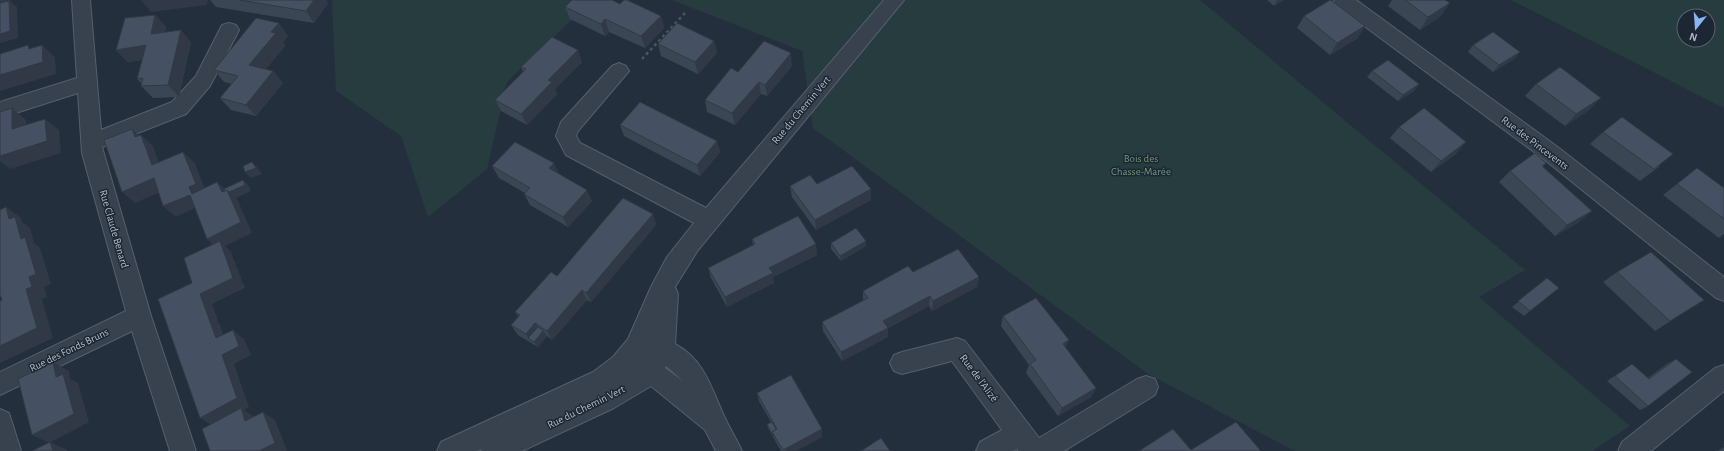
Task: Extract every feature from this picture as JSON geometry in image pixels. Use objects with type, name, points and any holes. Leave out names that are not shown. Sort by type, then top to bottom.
[{"type":"street","name":"Rue Claude Benard","points":[[81,0],[92,154],[139,316],[183,451]]},
{"type":"street","name":"Rue du Chemin Vert","points":[[469,447],[602,380],[644,349],[653,306],[670,274],[690,243],[895,0]]},
{"type":"street","name":"Rue des Pincevents","points":[[1343,0],[1552,154],[1724,291]]},
{"type":"street","points":[[91,143],[179,108],[203,81],[229,30]]},
{"type":"street","points":[[619,71],[568,128],[566,136],[573,149],[708,220]]},
{"type":"street","points":[[0,110],[87,82]]},
{"type":"street","name":"Rue des Fonds Bruns","points":[[0,384],[139,316]]},
{"type":"street","points":[[644,349],[680,362],[700,386],[715,425],[729,451]]},
{"type":"street","name":"Rue du Chemin Vert","points":[[469,447],[618,394],[650,371],[657,361],[644,349]]},
{"type":"street","name":"Rue de l'Alizé","points":[[902,363],[957,349],[1027,442],[989,451]]},
{"type":"street","points":[[650,371],[692,403],[715,425]]},
{"type":"street","points":[[1631,451],[1724,376]]},
{"type":"street","points":[[1041,451],[1146,387]]},
{"type":"street","points":[[0,420],[8,451]]},
{"type":"path","points":[[619,71],[637,64],[686,12]]},
{"type":"green space","points":[[332,0],[592,0],[507,82],[487,169],[428,217],[401,136],[336,91]]},
{"type":"green space","name":"Bois des Chasse-Marée","points":[[672,0],[1200,0],[1525,270],[1479,297],[1630,426],[1592,451],[1295,451],[1148,374],[813,128],[802,51]]},
{"type":"green space","points":[[1511,0],[1724,0],[1724,108]]},
{"type":"building","points":[[239,0],[314,0],[306,11]]},
{"type":"building","points":[[572,0],[612,0],[620,4],[624,0],[627,0],[661,16],[641,36],[605,19],[601,24],[565,7]]},
{"type":"building","points":[[1330,0],[1365,26],[1337,43],[1304,16]]},
{"type":"building","points":[[1405,0],[1445,0],[1450,3],[1428,17]]},
{"type":"building","points":[[9,1],[10,31],[0,34],[0,3]]},
{"type":"building","points":[[155,15],[151,34],[181,30],[168,85],[141,86],[143,78],[137,79],[146,45],[116,50],[125,18]]},
{"type":"building","points":[[256,18],[279,23],[271,32],[276,33],[249,65],[273,71],[246,105],[220,98],[238,76],[214,70]]},
{"type":"building","points":[[677,23],[714,41],[695,62],[658,44]]},
{"type":"building","points":[[1493,32],[1520,52],[1499,65],[1473,45]]},
{"type":"building","points":[[552,37],[578,50],[548,80],[552,82],[521,114],[495,100],[526,69],[521,67]]},
{"type":"building","points":[[764,41],[791,53],[765,85],[759,82],[732,113],[705,100],[731,68],[738,72]]},
{"type":"building","points":[[28,45],[29,49],[42,45],[43,62],[0,75],[0,54]]},
{"type":"building","points":[[1388,60],[1419,84],[1403,95],[1372,71]]},
{"type":"building","points":[[1560,67],[1601,98],[1576,114],[1536,84]]},
{"type":"building","points":[[640,102],[717,141],[697,165],[620,125]]},
{"type":"building","points":[[12,108],[12,129],[45,119],[47,141],[0,156],[0,112]]},
{"type":"building","points":[[1424,108],[1466,142],[1441,161],[1399,127]]},
{"type":"building","points":[[1622,117],[1673,154],[1654,169],[1603,132]]},
{"type":"building","points":[[132,129],[135,137],[141,135],[152,165],[183,152],[196,184],[189,187],[192,194],[217,182],[222,192],[227,190],[241,222],[207,239],[190,195],[163,206],[154,178],[122,192],[104,140]]},
{"type":"building","points":[[515,142],[554,163],[549,168],[587,190],[563,217],[524,194],[530,188],[492,166]]},
{"type":"building","points":[[1535,153],[1546,163],[1542,166],[1592,211],[1567,225],[1510,171]]},
{"type":"building","points":[[252,162],[256,168],[245,172],[243,166]]},
{"type":"building","points":[[852,166],[871,189],[815,220],[790,186],[810,175],[817,184]]},
{"type":"building","points":[[1697,168],[1724,188],[1724,219],[1677,184]]},
{"type":"building","points":[[243,180],[245,185],[229,192],[227,190],[224,191],[224,189]]},
{"type":"building","points":[[623,198],[653,214],[586,293],[582,290],[547,331],[535,323],[526,334],[511,325],[520,315],[515,312],[551,272],[557,276]]},
{"type":"building","points":[[6,207],[9,219],[15,217],[21,239],[25,237],[36,274],[29,277],[32,287],[26,289],[37,328],[0,346],[0,301],[2,300],[0,295],[0,210]]},
{"type":"building","points":[[798,216],[816,244],[769,268],[773,273],[725,297],[708,268],[755,244],[752,239]]},
{"type":"building","points":[[856,228],[866,241],[840,256],[831,243]]},
{"type":"building","points":[[220,241],[233,278],[200,294],[216,338],[233,330],[239,346],[222,355],[237,398],[200,418],[158,299],[192,283],[184,258]]},
{"type":"building","points":[[958,249],[979,277],[933,301],[930,296],[883,321],[888,328],[841,352],[822,322],[868,298],[863,291],[908,266],[913,272]]},
{"type":"building","points":[[1651,252],[1704,300],[1670,321],[1617,272]]},
{"type":"building","points":[[1547,278],[1559,288],[1530,311],[1518,301]]},
{"type":"building","points":[[1036,298],[1069,340],[1063,344],[1096,388],[1062,408],[1030,364],[1036,360],[1003,316]]},
{"type":"building","points":[[538,327],[543,331],[534,342],[528,338]]},
{"type":"building","points":[[1676,359],[1692,372],[1648,406],[1615,376],[1632,364],[1649,379]]},
{"type":"building","points":[[53,362],[56,377],[63,374],[74,414],[32,435],[18,379]]},
{"type":"building","points":[[791,375],[822,429],[783,450],[772,432],[777,429],[757,393]]},
{"type":"building","points":[[241,408],[245,421],[263,412],[275,443],[259,451],[210,451],[202,429]]},
{"type":"building","points":[[772,422],[776,429],[772,432],[773,436],[767,424]]},
{"type":"building","points":[[1236,422],[1261,451],[1139,451],[1173,429],[1191,450]]},
{"type":"building","points":[[881,438],[890,451],[861,451]]},
{"type":"building","points":[[50,442],[53,451],[32,451]]}]
